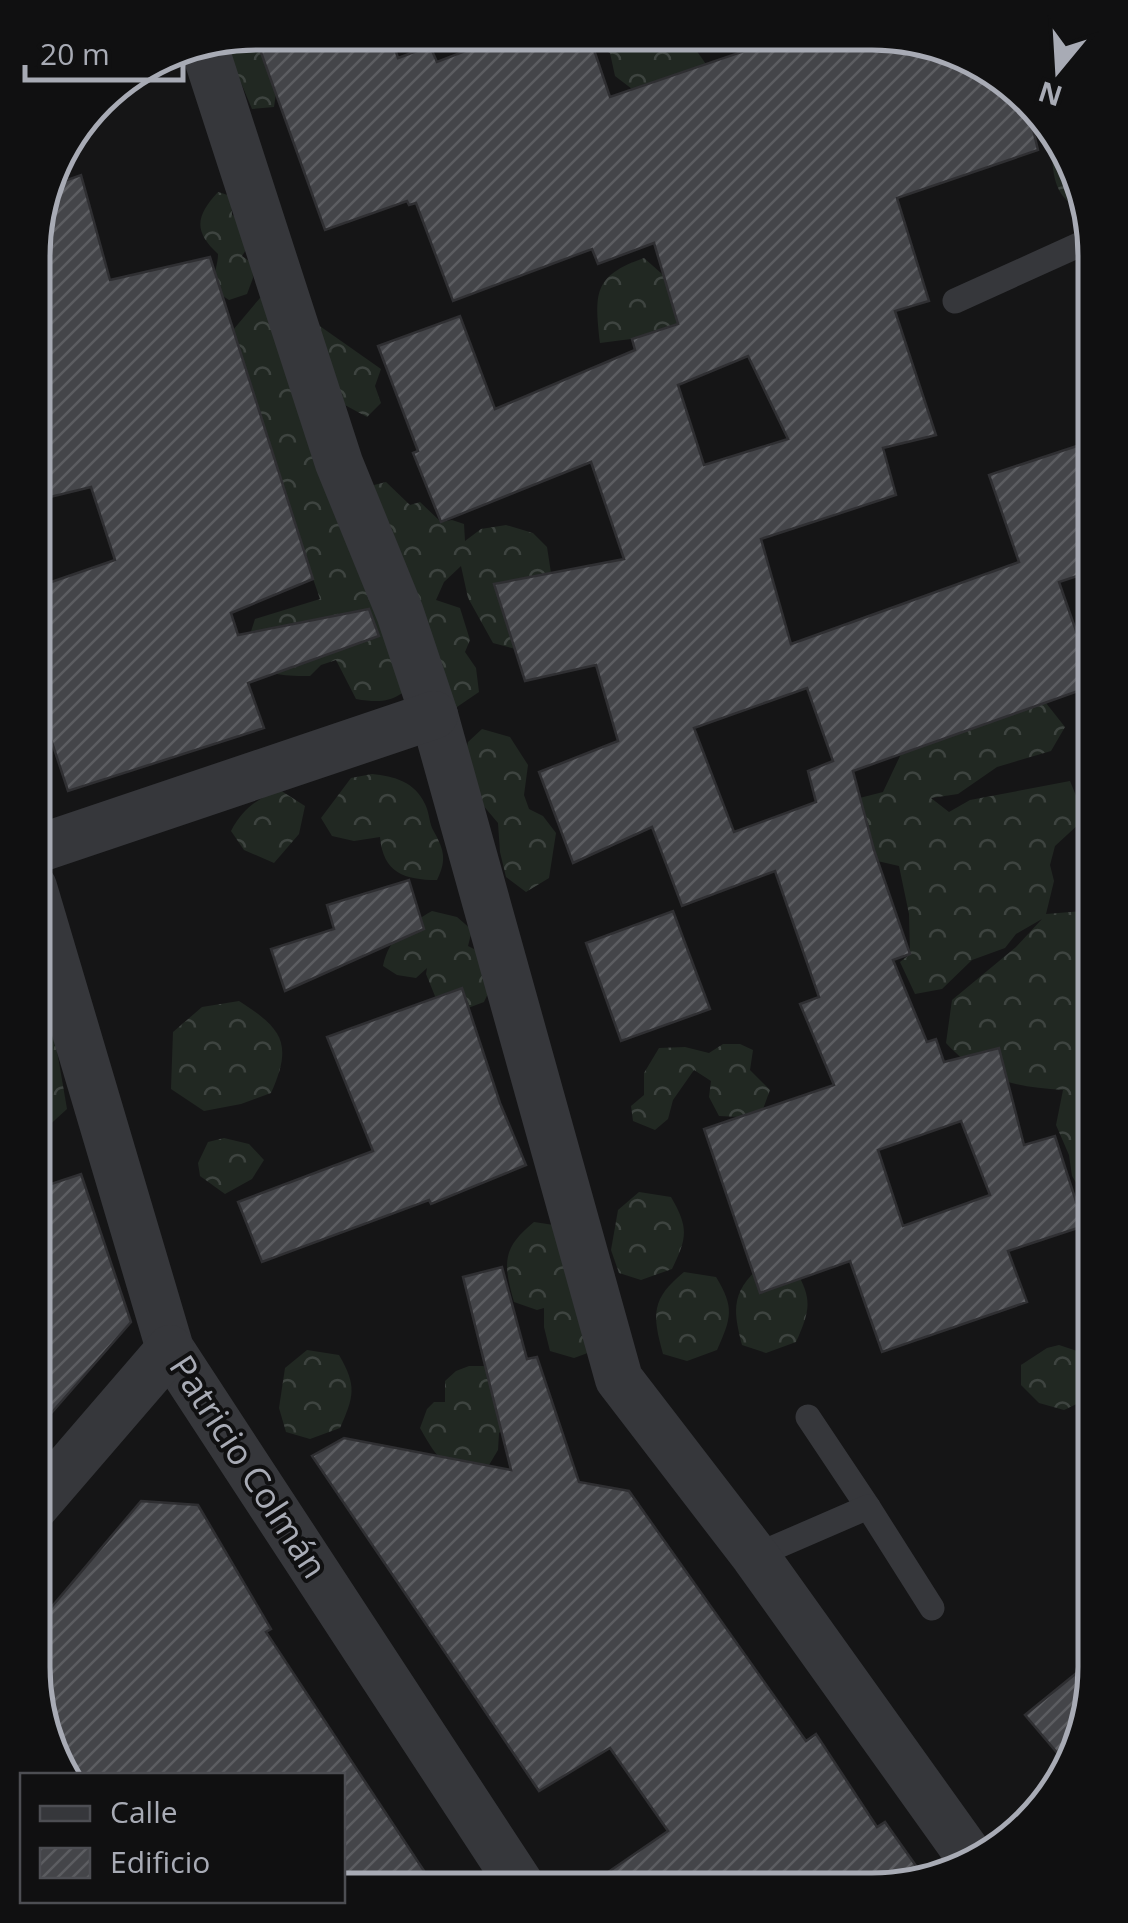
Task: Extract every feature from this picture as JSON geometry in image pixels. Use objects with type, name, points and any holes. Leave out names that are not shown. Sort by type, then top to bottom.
[{"type":"street","points":[[206,56],[339,464],[400,613],[434,715],[619,1380],[755,1556],[966,1850]]},
{"type":"street","points":[[50,845],[434,715]]},
{"type":"street","name":"Patricio Colmán","points":[[50,940],[170,1349],[512,1873]]},
{"type":"street","points":[[50,1488],[170,1349]]},
{"type":"lane","points":[[955,301],[1078,245]]},
{"type":"lane","points":[[808,1417],[932,1608]]},
{"type":"lane","points":[[755,1556],[868,1507]]},
{"type":"green space","points":[[265,50],[278,79],[274,107],[252,109],[228,52]]},
{"type":"green space","points":[[604,50],[696,50],[718,81],[645,99],[615,76],[610,53]]},
{"type":"green space","points":[[1052,158],[1072,204],[1063,197]]},
{"type":"green space","points":[[218,192],[231,196],[232,215],[245,220],[251,242],[242,256],[252,263],[253,278],[247,294],[229,300],[215,291],[218,254],[204,238],[200,223]]},
{"type":"green space","points":[[644,258],[679,289],[689,319],[677,333],[600,343],[597,312],[601,289],[614,272]]},
{"type":"green space","points":[[260,298],[287,303],[381,369],[375,386],[381,403],[367,417],[343,404],[362,488],[386,482],[410,505],[420,502],[441,522],[464,524],[465,541],[481,529],[506,525],[533,533],[547,547],[551,573],[548,614],[519,650],[493,643],[468,598],[461,566],[444,582],[436,600],[460,608],[470,640],[465,652],[476,668],[479,692],[454,709],[423,677],[393,698],[356,699],[336,660],[321,665],[310,676],[279,674],[266,668],[247,644],[255,619],[320,599],[310,570],[297,555],[233,330]]},
{"type":"green space","points":[[1046,703],[1065,727],[1051,751],[997,767],[958,794],[931,798],[949,812],[970,800],[1070,781],[1078,801],[1078,825],[1055,846],[1050,865],[1054,881],[1046,914],[1078,911],[1078,1186],[1056,1125],[1063,1090],[999,1079],[972,1066],[946,1043],[952,1000],[1016,947],[1042,919],[1016,934],[1005,948],[972,960],[942,989],[915,994],[900,962],[910,954],[909,914],[899,866],[873,860],[844,802],[883,792],[901,754],[922,742],[969,730],[1006,710]]},
{"type":"green space","points":[[482,729],[510,737],[528,765],[524,795],[529,809],[543,816],[556,833],[549,878],[526,892],[506,877],[498,823],[460,778],[468,742]]},
{"type":"green space","points":[[372,774],[403,781],[421,796],[443,853],[437,880],[398,872],[386,859],[380,837],[354,841],[332,836],[321,818],[351,778]]},
{"type":"green space","points":[[280,790],[305,806],[299,834],[274,863],[244,850],[231,831],[251,806]]},
{"type":"green space","points":[[432,911],[457,917],[472,930],[468,946],[476,950],[492,985],[484,1002],[460,1011],[437,1001],[427,968],[416,978],[397,975],[383,966],[401,933]]},
{"type":"green space","points":[[239,1001],[266,1020],[280,1039],[278,1076],[271,1093],[204,1111],[171,1089],[173,1032],[202,1007]]},
{"type":"green space","points":[[50,1025],[54,1033],[67,1109],[50,1124]]},
{"type":"green space","points":[[723,1044],[740,1044],[753,1050],[750,1070],[770,1090],[763,1109],[739,1117],[719,1116],[709,1097],[711,1081],[694,1070],[673,1100],[668,1119],[655,1130],[633,1121],[631,1106],[644,1095],[644,1073],[659,1048],[685,1047],[709,1053]]},
{"type":"green space","points":[[224,1138],[249,1144],[264,1160],[252,1179],[225,1194],[200,1176],[198,1163],[208,1142]]},
{"type":"green space","points":[[639,1192],[671,1197],[684,1233],[672,1269],[641,1280],[619,1273],[611,1250],[618,1210]]},
{"type":"green space","points":[[534,1222],[567,1227],[604,1347],[574,1358],[550,1351],[544,1308],[537,1310],[514,1302],[508,1257],[516,1240]]},
{"type":"green space","points":[[763,1264],[795,1269],[808,1305],[796,1342],[766,1353],[742,1345],[736,1310],[740,1291]]},
{"type":"green space","points":[[684,1272],[716,1277],[729,1313],[717,1350],[687,1361],[663,1354],[656,1318],[660,1299]]},
{"type":"green space","points":[[1059,1345],[1078,1351],[1078,1403],[1064,1410],[1039,1403],[1021,1385],[1021,1365]]},
{"type":"green space","points":[[307,1350],[339,1355],[352,1391],[340,1428],[310,1439],[286,1432],[279,1408],[285,1368]]},
{"type":"green space","points":[[469,1366],[491,1366],[511,1422],[499,1433],[498,1450],[489,1465],[464,1468],[440,1458],[420,1428],[427,1409],[434,1402],[445,1402],[445,1381]]},
{"type":"building","points":[[260,50],[395,50],[398,58],[432,50],[437,62],[468,50],[594,50],[610,97],[747,50],[899,52],[926,57],[975,78],[1008,101],[1008,120],[1027,120],[1032,126],[1038,150],[897,198],[929,301],[895,311],[936,435],[883,448],[896,495],[761,539],[791,644],[1019,562],[989,475],[1078,446],[1078,576],[1059,582],[1078,636],[1078,691],[853,771],[874,850],[910,954],[893,960],[927,1042],[936,1039],[944,1062],[999,1048],[1024,1145],[1055,1136],[1078,1207],[1078,1228],[1008,1251],[1027,1302],[882,1352],[850,1261],[760,1293],[704,1129],[834,1085],[800,1004],[819,997],[775,871],[682,906],[652,827],[573,863],[539,772],[618,741],[596,665],[525,681],[494,584],[624,559],[591,462],[441,522],[413,453],[418,451],[378,346],[460,316],[495,409],[635,350],[632,339],[678,324],[654,243],[598,264],[592,249],[453,301],[416,203],[409,205],[407,201],[325,230]],"holes":[[[748,356],[788,439],[704,465],[678,385]],[[807,688],[833,761],[808,771],[816,802],[734,832],[694,728]],[[961,1121],[990,1195],[903,1226],[878,1150]]]},
{"type":"building","points":[[81,175],[110,280],[210,257],[313,579],[231,613],[238,635],[369,609],[379,636],[248,683],[264,728],[68,791],[50,736],[50,582],[115,560],[91,487],[50,497],[50,256],[54,215],[65,181]]},
{"type":"building","points":[[409,880],[424,929],[285,991],[271,949],[334,929],[327,905]]},
{"type":"building","points":[[673,911],[710,1009],[621,1041],[586,943]]},
{"type":"building","points":[[462,988],[500,1103],[526,1165],[431,1204],[429,1200],[262,1262],[238,1202],[373,1151],[327,1037]]},
{"type":"building","points":[[81,1174],[131,1322],[50,1415],[50,1184]]},
{"type":"building","points":[[502,1267],[527,1359],[537,1357],[579,1482],[629,1491],[806,1741],[816,1734],[877,1827],[885,1822],[917,1868],[872,1873],[607,1873],[668,1831],[610,1748],[539,1791],[312,1456],[344,1438],[511,1470],[463,1277]]},
{"type":"building","points":[[141,1501],[198,1505],[271,1629],[266,1632],[425,1873],[345,1873],[345,1773],[80,1773],[54,1708],[50,1609]]},
{"type":"building","points":[[1078,1672],[1074,1708],[1058,1754],[1025,1715]]}]
